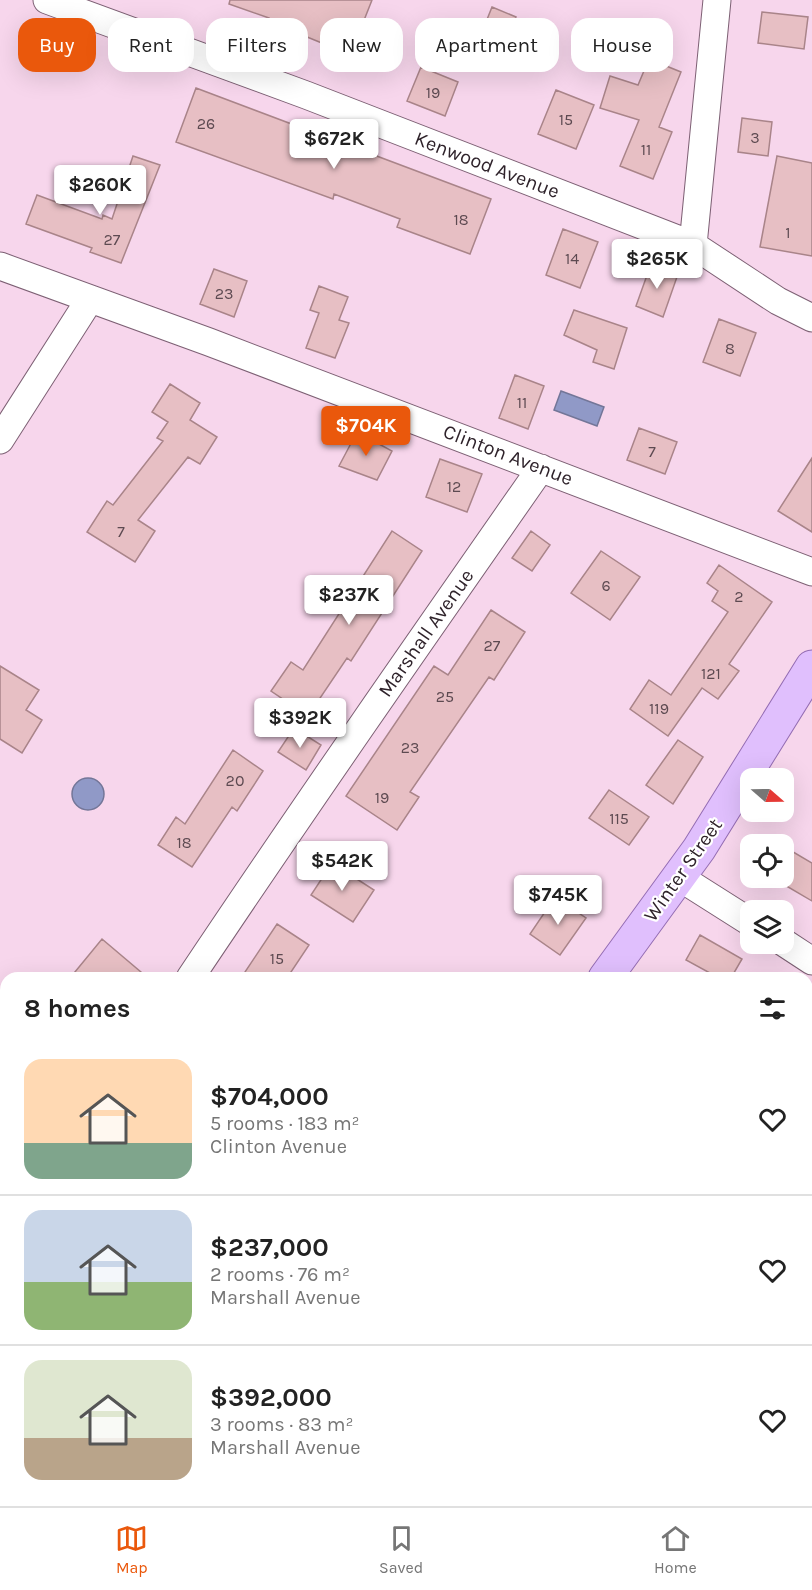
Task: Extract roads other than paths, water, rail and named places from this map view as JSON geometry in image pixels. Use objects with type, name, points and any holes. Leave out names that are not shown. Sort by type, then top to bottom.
[{"type":"main road","name":"Winter Street","points":[[609,972],[679,877],[812,667]]},
{"type":"street","name":"Kenwood Avenue","points":[[47,0],[306,95],[693,245],[778,301],[812,318]]},
{"type":"street","points":[[693,245],[717,0]]},
{"type":"street","name":"Clinton Avenue","points":[[0,266],[812,572]]},
{"type":"street","points":[[0,440],[90,299]]},
{"type":"street","name":"Marshall Avenue","points":[[194,972],[327,772],[384,695],[541,468]]},
{"type":"street","points":[[679,877],[740,916]]},
{"type":"street","points":[[794,949],[812,961]]},
{"type":"water","points":[[561,391],[604,407],[597,426],[554,410]]},
{"type":"water","points":[[88,778],[99,783],[104,794],[99,805],[88,810],[77,805],[72,794],[77,783]]}]
